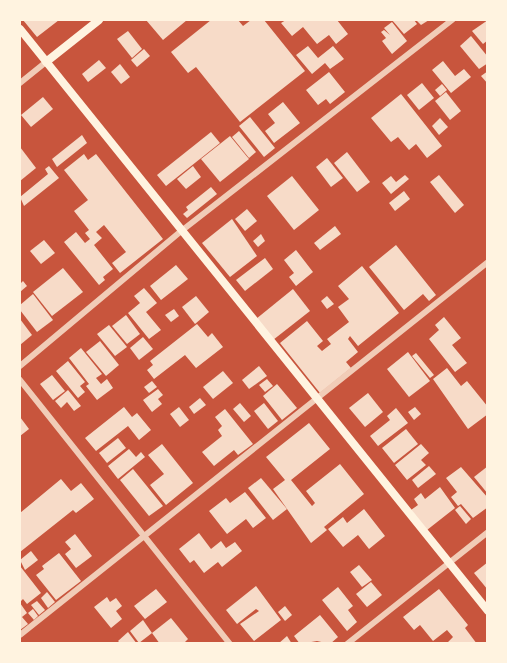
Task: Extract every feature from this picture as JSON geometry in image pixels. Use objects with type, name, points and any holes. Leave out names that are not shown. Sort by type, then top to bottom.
[{"type":"main road","points":[[46,62],[99,20]]},
{"type":"main road","points":[[20,29],[180,232],[488,611]]},
{"type":"street","points":[[20,366],[180,232],[452,20]]},
{"type":"street","points":[[20,83],[46,62]]},
{"type":"street","points":[[20,635],[488,262]]},
{"type":"street","points":[[20,380],[230,644]]},
{"type":"street","points":[[347,644],[488,532]]},
{"type":"building","points":[[23,20],[59,20],[37,37]]},
{"type":"building","points":[[146,20],[187,20],[163,40]]},
{"type":"building","points":[[211,20],[238,20],[243,26],[251,20],[264,20],[305,71],[240,122],[196,67],[188,73],[171,52]]},
{"type":"building","points":[[286,20],[337,20],[348,34],[336,44],[329,35],[317,44],[303,27],[292,36],[281,23]]},
{"type":"building","points":[[392,20],[414,20],[417,24],[404,34]]},
{"type":"building","points":[[416,20],[429,20],[421,25]]},
{"type":"building","points":[[488,20],[488,40],[483,44],[472,31]]},
{"type":"building","points":[[392,22],[407,41],[392,54],[382,41],[386,38],[381,32],[384,30],[390,35],[384,28]]},
{"type":"building","points":[[128,31],[142,49],[132,58],[117,39]]},
{"type":"building","points":[[471,36],[488,57],[488,63],[479,69],[460,46]]},
{"type":"building","points":[[308,46],[318,58],[333,46],[344,59],[330,69],[325,63],[312,74],[296,55]]},
{"type":"building","points":[[144,49],[150,56],[137,67],[131,60]]},
{"type":"building","points":[[99,60],[106,68],[88,82],[82,74]]},
{"type":"building","points":[[443,61],[455,76],[464,69],[471,77],[451,93],[432,70]]},
{"type":"building","points":[[120,64],[130,77],[121,84],[111,72]]},
{"type":"building","points":[[488,71],[488,84],[481,76]]},
{"type":"building","points":[[329,72],[345,92],[330,104],[326,99],[318,105],[306,90]]},
{"type":"building","points":[[422,83],[434,98],[419,110],[407,95]]},
{"type":"building","points":[[442,84],[447,90],[440,96],[435,90]]},
{"type":"building","points":[[446,92],[461,111],[450,120],[435,101]]},
{"type":"building","points":[[401,94],[442,146],[427,158],[416,144],[409,150],[398,137],[391,142],[371,118]]},
{"type":"building","points":[[43,97],[53,109],[31,127],[21,115]]},
{"type":"building","points":[[283,102],[300,123],[274,143],[265,131],[275,123],[268,114]]},
{"type":"building","points":[[250,117],[275,148],[264,157],[239,126]]},
{"type":"building","points":[[440,118],[448,127],[439,135],[432,126]]},
{"type":"building","points":[[239,131],[256,152],[249,158],[232,137]]},
{"type":"building","points":[[211,132],[220,143],[166,186],[157,175]]},
{"type":"building","points":[[82,135],[87,143],[57,167],[52,159]]},
{"type":"building","points":[[230,136],[249,159],[220,182],[201,159]]},
{"type":"building","points":[[20,147],[36,168],[20,181]]},
{"type":"building","points":[[347,152],[370,182],[357,192],[334,163]]},
{"type":"building","points":[[84,154],[88,160],[96,154],[163,239],[120,273],[112,263],[126,252],[104,225],[96,232],[102,238],[94,245],[113,269],[103,277],[105,280],[99,285],[64,242],[76,232],[85,243],[90,239],[85,233],[89,230],[74,211],[88,200],[64,170]]},
{"type":"building","points":[[327,158],[343,178],[331,187],[316,167]]},
{"type":"building","points":[[49,166],[59,178],[24,206],[20,197],[48,174],[45,169]]},
{"type":"building","points":[[193,166],[201,177],[186,189],[177,179]]},
{"type":"building","points":[[405,175],[409,179],[391,194],[382,183],[391,176],[396,182]]},
{"type":"building","points":[[439,175],[464,205],[455,213],[430,182]]},
{"type":"building","points":[[292,176],[319,210],[294,230],[267,196]]},
{"type":"building","points":[[211,187],[217,194],[187,218],[183,214],[188,210],[186,207]]},
{"type":"building","points":[[404,191],[410,199],[395,211],[389,203]]},
{"type":"building","points":[[247,209],[257,221],[245,231],[235,219]]},
{"type":"building","points":[[232,219],[257,256],[230,277],[202,243]]},
{"type":"building","points":[[335,226],[341,234],[320,250],[314,243]]},
{"type":"building","points":[[261,234],[265,241],[258,247],[253,241]]},
{"type":"building","points":[[44,240],[55,253],[41,264],[30,251]]},
{"type":"building","points":[[396,245],[436,295],[429,301],[423,294],[404,310],[369,267]]},
{"type":"building","points":[[296,250],[313,272],[296,286],[289,277],[294,273],[284,260]]},
{"type":"building","points":[[265,258],[273,269],[245,291],[236,280]]},
{"type":"building","points":[[176,265],[188,279],[161,300],[150,286]]},
{"type":"building","points":[[362,266],[399,313],[358,346],[350,336],[348,339],[358,352],[346,362],[351,368],[320,393],[280,343],[307,321],[323,341],[317,346],[322,351],[331,344],[327,339],[349,322],[338,307],[349,299],[338,286]]},
{"type":"building","points":[[63,268],[83,292],[52,316],[33,292]]},
{"type":"building","points":[[23,281],[27,286],[20,292],[20,284]]},
{"type":"building","points":[[144,288],[157,303],[146,312],[161,330],[149,339],[128,313],[140,303],[134,296]]},
{"type":"building","points":[[293,289],[310,311],[273,340],[256,319]]},
{"type":"building","points":[[33,294],[53,320],[37,332],[20,310],[20,305]]},
{"type":"building","points":[[196,296],[209,312],[195,324],[182,307]]},
{"type":"building","points":[[327,296],[334,304],[327,309],[321,301]]},
{"type":"building","points":[[174,309],[179,316],[171,322],[165,315]]},
{"type":"building","points":[[126,315],[140,334],[127,344],[112,326]]},
{"type":"building","points":[[444,317],[461,338],[452,345],[467,363],[455,372],[429,339],[439,330],[435,325]]},
{"type":"building","points":[[20,319],[32,335],[20,345]]},
{"type":"building","points":[[197,324],[208,337],[212,333],[223,347],[196,368],[185,355],[154,379],[147,370],[153,365],[150,361]]},
{"type":"building","points":[[109,325],[127,347],[115,356],[97,334]]},
{"type":"building","points":[[143,337],[153,349],[139,360],[130,348]]},
{"type":"building","points":[[100,341],[119,365],[106,376],[86,352]]},
{"type":"building","points":[[81,348],[102,374],[96,378],[101,384],[107,379],[113,388],[97,400],[86,386],[89,384],[69,358]]},
{"type":"building","points":[[408,352],[430,381],[409,397],[387,369]]},
{"type":"building","points":[[416,353],[434,375],[430,378],[412,356]]},
{"type":"building","points":[[68,361],[85,382],[80,386],[85,392],[78,398],[56,371]]},
{"type":"building","points":[[259,366],[267,376],[249,389],[242,380]]},
{"type":"building","points":[[447,368],[461,386],[467,381],[488,407],[488,414],[468,429],[433,379]]},
{"type":"building","points":[[223,371],[233,383],[213,399],[203,387]]},
{"type":"building","points":[[52,375],[65,391],[53,400],[40,384]]},
{"type":"building","points":[[267,379],[273,386],[265,392],[259,385]]},
{"type":"building","points":[[152,381],[157,387],[149,393],[144,387]]},
{"type":"building","points":[[277,384],[297,408],[282,420],[263,396]]},
{"type":"building","points":[[158,389],[163,395],[158,399],[162,404],[152,412],[143,400]]},
{"type":"building","points":[[68,390],[81,406],[74,411],[67,402],[61,408],[55,401]]},
{"type":"building","points":[[368,393],[383,412],[365,427],[349,408]]},
{"type":"building","points":[[200,398],[206,405],[194,414],[189,407]]},
{"type":"building","points":[[240,403],[251,416],[244,422],[233,409]]},
{"type":"building","points":[[264,403],[278,421],[268,429],[254,411]]},
{"type":"building","points":[[124,407],[132,417],[137,413],[151,430],[139,440],[128,426],[96,451],[85,438]]},
{"type":"building","points":[[179,407],[189,420],[180,427],[170,414]]},
{"type":"building","points":[[415,407],[421,414],[414,420],[408,412]]},
{"type":"building","points":[[396,408],[408,423],[378,446],[370,436],[390,420],[387,416]]},
{"type":"building","points":[[225,409],[253,444],[238,455],[234,450],[214,466],[202,452],[222,436],[218,430],[222,426],[215,417]]},
{"type":"building","points":[[20,417],[29,429],[20,436]]},
{"type":"building","points":[[309,423],[330,449],[291,480],[312,506],[315,503],[306,491],[340,464],[364,494],[324,527],[327,530],[311,543],[273,489],[285,480],[266,457]]},
{"type":"building","points":[[406,429],[418,444],[394,463],[382,448]]},
{"type":"building","points":[[118,438],[126,448],[107,463],[99,453]]},
{"type":"building","points":[[162,444],[193,483],[166,505],[150,485],[164,474],[148,455]]},
{"type":"building","points":[[421,444],[429,453],[421,460],[426,465],[407,480],[395,465]]},
{"type":"building","points":[[129,449],[136,457],[141,452],[145,457],[118,479],[108,466]]},
{"type":"building","points":[[429,466],[436,474],[418,488],[412,480]]},
{"type":"building","points":[[488,466],[488,494],[474,477]]},
{"type":"building","points":[[461,467],[488,498],[488,507],[473,518],[461,504],[458,506],[451,497],[457,492],[446,478]]},
{"type":"building","points":[[133,469],[163,506],[149,516],[120,480]]},
{"type":"building","points":[[261,478],[287,509],[273,520],[248,488]]},
{"type":"building","points":[[61,479],[71,491],[81,483],[94,499],[76,513],[73,510],[20,552],[20,513]]},
{"type":"building","points":[[440,487],[455,508],[427,530],[411,510],[418,505],[414,499],[421,493],[425,499]]},
{"type":"building","points":[[245,492],[266,518],[253,528],[246,519],[227,534],[209,511],[226,498],[230,503]]},
{"type":"building","points":[[460,506],[471,519],[466,524],[455,510]]},
{"type":"building","points":[[364,509],[385,536],[369,549],[358,535],[343,547],[328,529],[343,517],[347,523]]},
{"type":"building","points":[[199,533],[211,549],[221,541],[226,548],[235,542],[242,551],[222,567],[218,562],[204,573],[194,560],[190,563],[179,549]]},
{"type":"building","points":[[75,534],[92,556],[76,568],[65,554],[71,549],[65,542]]},
{"type":"building","points":[[31,551],[38,560],[25,570],[20,560]]},
{"type":"building","points":[[59,553],[81,581],[56,600],[36,575],[44,569],[42,566]]},
{"type":"building","points":[[488,562],[488,590],[474,573]]},
{"type":"building","points":[[359,565],[372,580],[362,587],[350,572]]},
{"type":"building","points":[[20,566],[41,593],[27,604],[23,599],[20,602]]},
{"type":"building","points":[[371,582],[382,595],[367,607],[356,594]]},
{"type":"building","points":[[256,586],[281,620],[254,641],[240,624],[259,611],[256,609],[237,624],[226,610]]},
{"type":"building","points":[[338,587],[353,606],[348,610],[357,622],[347,631],[322,600]]},
{"type":"building","points":[[156,589],[167,602],[145,619],[134,606]]},
{"type":"building","points":[[439,589],[468,625],[465,628],[477,644],[446,644],[453,637],[447,630],[433,641],[420,625],[414,630],[403,617]]},
{"type":"building","points":[[47,592],[55,602],[48,608],[41,598]]},
{"type":"building","points":[[107,597],[110,602],[116,598],[122,606],[116,611],[122,619],[111,628],[94,607]]},
{"type":"building","points":[[37,601],[45,610],[39,615],[31,605]]},
{"type":"building","points":[[20,603],[27,613],[22,617],[28,624],[20,630]]},
{"type":"building","points":[[285,606],[292,615],[285,621],[278,612]]},
{"type":"building","points":[[33,609],[38,616],[34,620],[28,613]]},
{"type":"building","points":[[320,615],[338,637],[330,644],[317,641],[300,644],[294,636]]},
{"type":"building","points":[[171,618],[188,639],[183,644],[160,644],[152,633]]},
{"type":"building","points":[[143,620],[152,633],[139,643],[130,631]]},
{"type":"building","points":[[128,632],[137,644],[121,644],[118,641]]},
{"type":"building","points":[[287,636],[292,644],[278,644]]}]
